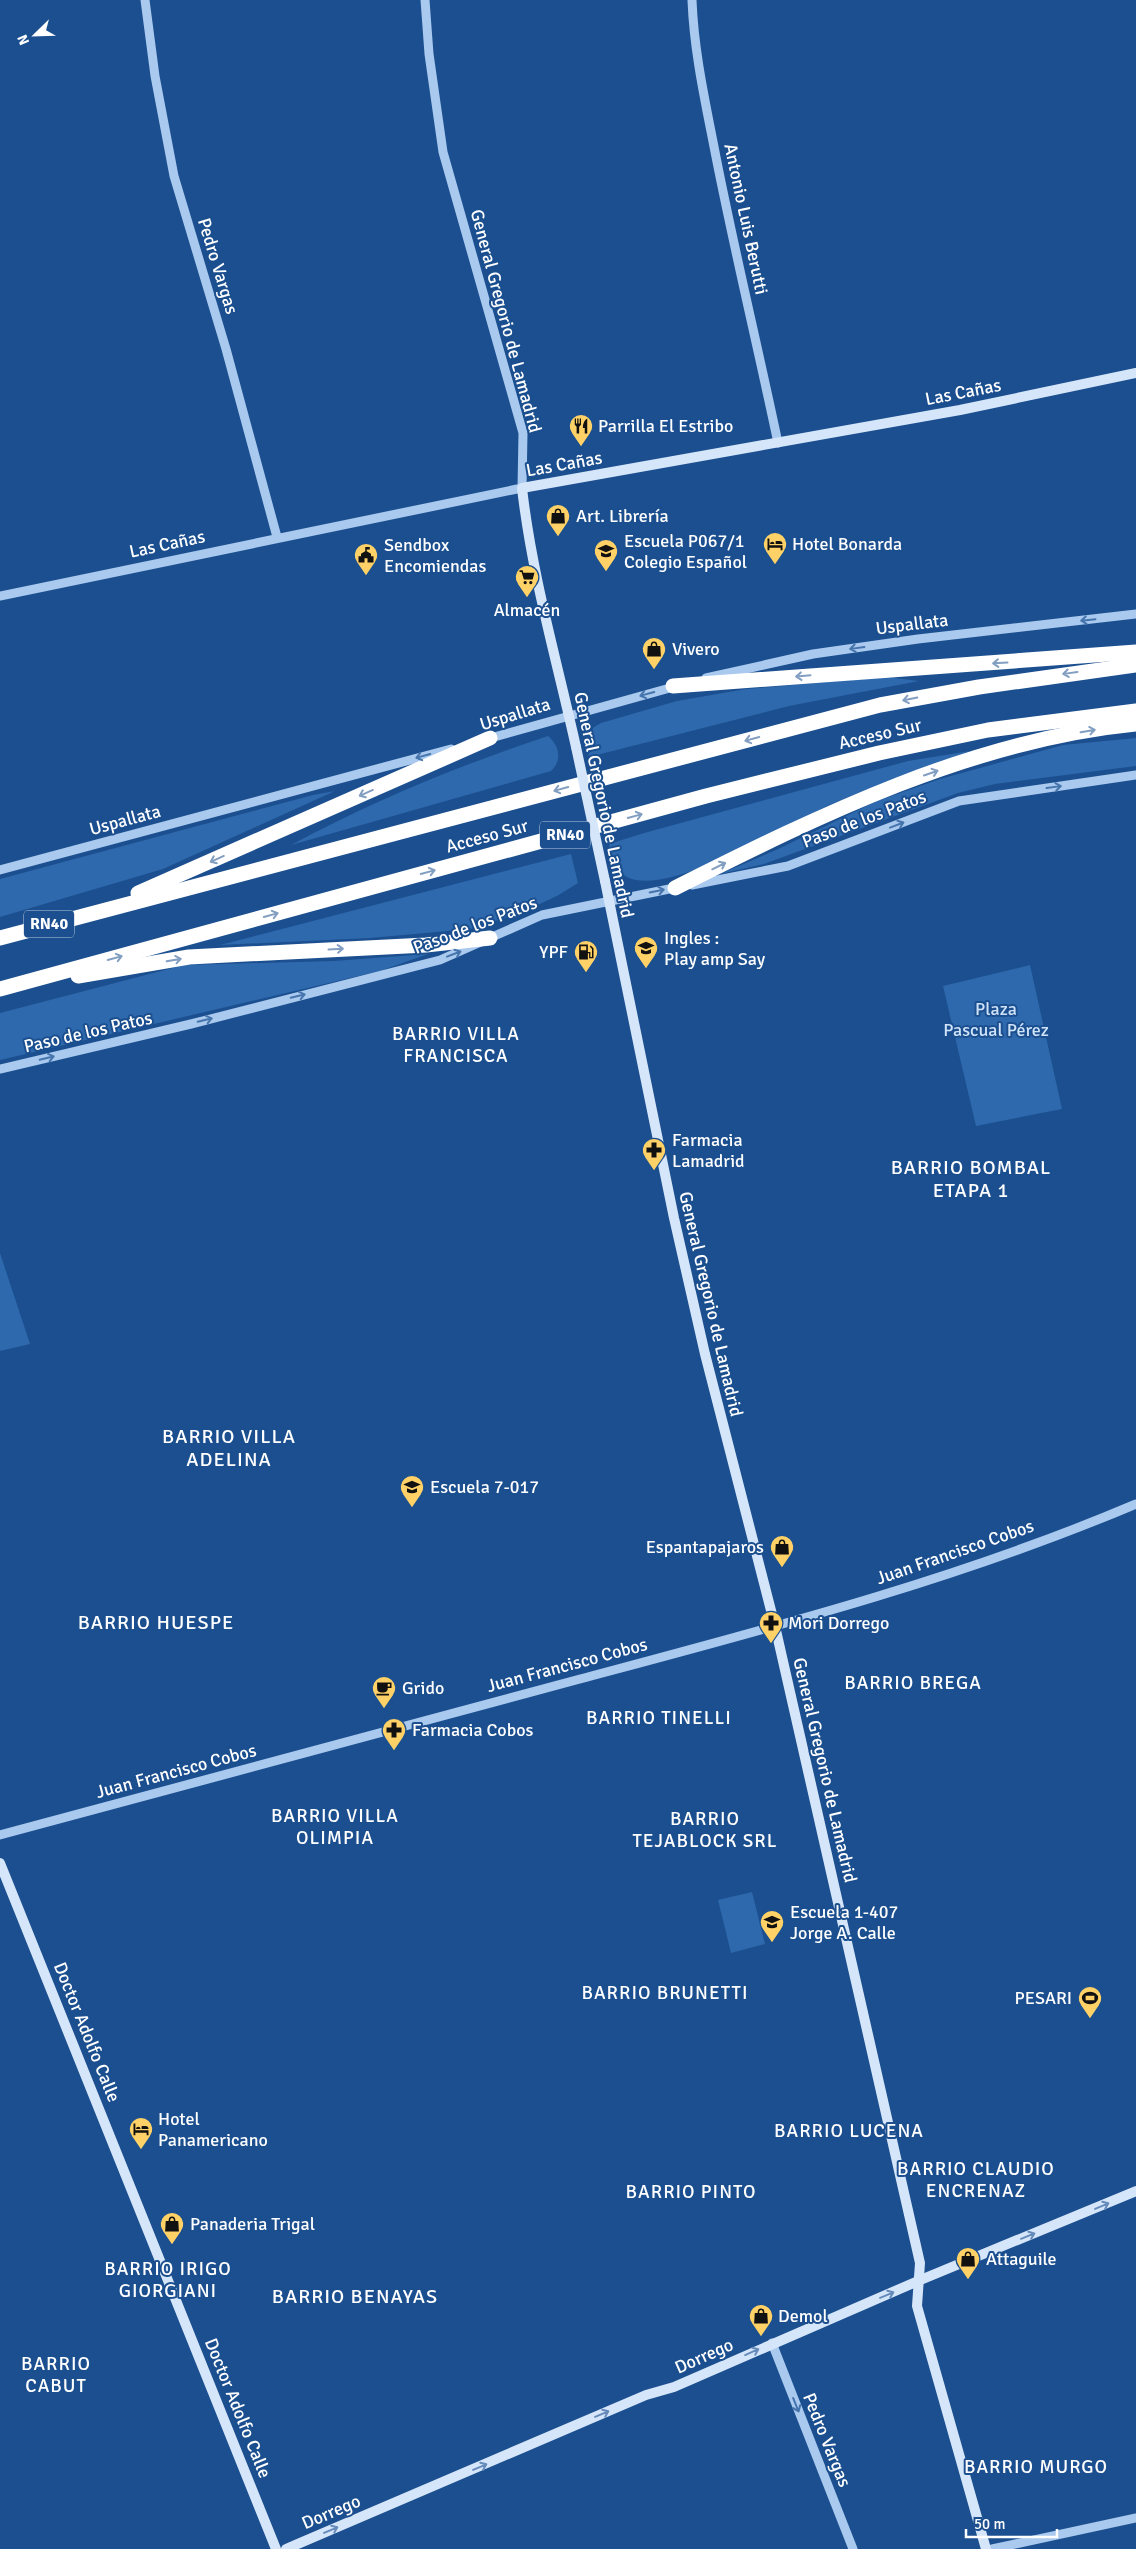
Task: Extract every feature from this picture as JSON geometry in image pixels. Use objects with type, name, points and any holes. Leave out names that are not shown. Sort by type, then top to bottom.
[{"type":"highway","points":[[673,686],[1136,652]]},
{"type":"highway","name":"Acceso Sur","points":[[0,938],[880,705],[979,687],[1136,665]]},
{"type":"highway","name":"Acceso Sur","points":[[2,988],[706,796],[879,753],[988,730],[1136,710]]},
{"type":"highway","points":[[675,888],[808,822],[932,772],[1039,741],[1136,724]]},
{"type":"highway","points":[[98,911],[490,738]]},
{"type":"highway","points":[[2,988],[189,957],[426,945],[490,938]]},
{"type":"main road","name":"Las Cañas","points":[[522,488],[778,444],[960,410],[1136,373]]},
{"type":"main road","name":"General Gregorio de Lamadrid","points":[[522,488],[525,517],[547,624],[569,714],[605,881],[638,1050],[697,1320],[775,1626],[920,2263],[917,2306],[986,2549]]},
{"type":"main road","name":"Doctor Adolfo Calle","points":[[0,1862],[276,2549]]},
{"type":"main road","name":"Dorrego","points":[[286,2549],[918,2281],[1136,2191]]},
{"type":"street","name":"Pedro Vargas","points":[[144,0],[155,76],[174,176],[226,349],[278,537]]},
{"type":"street","name":"General Gregorio de Lamadrid","points":[[425,0],[429,54],[442,152],[523,433],[522,488]]},
{"type":"street","name":"Antonio Luis Berutti","points":[[692,0],[694,44],[731,233],[778,444]]},
{"type":"street","name":"Las Cañas","points":[[0,596],[522,488]]},
{"type":"street","name":"Uspallata","points":[[0,870],[490,738],[673,686],[813,654],[918,639],[1136,614]]},
{"type":"street","name":"Paso de los Patos","points":[[0,1069],[183,1026],[440,960],[542,915],[780,868],[959,801],[1136,775]]},
{"type":"street","name":"Juan Francisco Cobos","points":[[0,1835],[775,1626],[952,1573],[1136,1504]]},
{"type":"street","name":"Pedro Vargas","points":[[772,2344],[853,2549]]},
{"type":"street","points":[[992,2549],[1136,2518]]},
{"type":"green space","points":[[887,677],[919,681],[789,706],[589,757],[585,741],[594,727],[601,723],[677,701],[746,689]]},
{"type":"green space","points":[[548,736],[555,744],[558,753],[557,762],[551,771],[291,845],[353,813],[417,785],[482,759]]},
{"type":"green space","points":[[1136,738],[1136,766],[995,784],[958,793],[764,864],[720,874],[776,850],[877,801],[940,779],[1063,745]]},
{"type":"green space","points":[[970,751],[843,799],[732,854],[680,875],[656,880],[636,880],[620,872],[612,856],[609,844],[644,833],[908,761]]},
{"type":"green space","points":[[335,791],[163,869],[0,917],[0,879],[313,795]]},
{"type":"green space","points":[[571,854],[578,883],[557,896],[520,913],[470,929],[370,938],[220,945]]},
{"type":"green space","points":[[428,954],[380,971],[0,1060],[0,1013],[184,965],[334,961]]},
{"type":"green space","name":"Plaza Pascual Pérez","points":[[1030,965],[1062,1109],[976,1126],[943,986]]},
{"type":"green space","points":[[0,1253],[30,1344],[0,1351]]},
{"type":"green space","points":[[752,1892],[765,1944],[731,1953],[718,1900]]},
{"type":"place","name":"Parrilla El Estribo","points":[[581,447]]},
{"type":"place","name":"Art. Librería","points":[[558,537]]},
{"type":"place","name":"Hotel Bonarda","points":[[775,565]]},
{"type":"place","name":"Escuela P067/1 Colegio Español","points":[[606,572]]},
{"type":"place","name":"Sendbox Encomiendas","points":[[366,576]]},
{"type":"place","name":"Almacén","points":[[527,598]]},
{"type":"place","name":"Vivero","points":[[654,670]]},
{"type":"place","name":"Ingles : Play amp Say","points":[[646,969]]},
{"type":"place","name":"YPF","points":[[586,973]]},
{"type":"place","name":"Farmacia Lamadrid","points":[[654,1171]]},
{"type":"place","name":"Escuela 7-017","points":[[412,1508]]},
{"type":"place","name":"Espantapajaros","points":[[782,1568]]},
{"type":"place","name":"Mori Dorrego","points":[[771,1644]]},
{"type":"place","name":"Grido","points":[[384,1709]]},
{"type":"place","name":"Farmacia Cobos","points":[[394,1751]]},
{"type":"place","name":"Escuela 1-407 Jorge A. Calle","points":[[772,1943]]},
{"type":"place","name":"PESARI","points":[[1090,2019]]},
{"type":"place","name":"Hotel Panamericano","points":[[141,2150]]},
{"type":"place","name":"Panaderia Trigal","points":[[172,2245]]},
{"type":"place","name":"Attaguile","points":[[968,2280]]},
{"type":"place","name":"Demol","points":[[761,2337]]},
{"type":"district","name":"BARRIO VILLA FRANCISCA","points":[[456,1045]]},
{"type":"district","name":"BARRIO BOMBAL ETAPA 1","points":[[971,1178]]},
{"type":"district","name":"BARRIO VILLA ADELINA","points":[[229,1448]]},
{"type":"district","name":"BARRIO HUESPE","points":[[156,1622]]},
{"type":"district","name":"BARRIO BREGA","points":[[913,1683]]},
{"type":"district","name":"BARRIO TINELLI","points":[[659,1718]]},
{"type":"district","name":"BARRIO VILLA OLIMPIA","points":[[335,1827]]},
{"type":"district","name":"BARRIO TEJABLOCK SRL","points":[[705,1830]]},
{"type":"district","name":"BARRIO BRUNETTI","points":[[665,1993]]},
{"type":"district","name":"BARRIO LUCENA","points":[[849,2131]]},
{"type":"district","name":"BARRIO CLAUDIO ENCRENAZ","points":[[976,2180]]},
{"type":"district","name":"BARRIO PINTO","points":[[691,2192]]},
{"type":"district","name":"BARRIO IRIGO GIORGIANI","points":[[168,2280]]},
{"type":"district","name":"BARRIO BENAYAS","points":[[355,2296]]},
{"type":"district","name":"BARRIO CABUT","points":[[56,2375]]},
{"type":"district","name":"BARRIO MURGO","points":[[1036,2467]]}]
